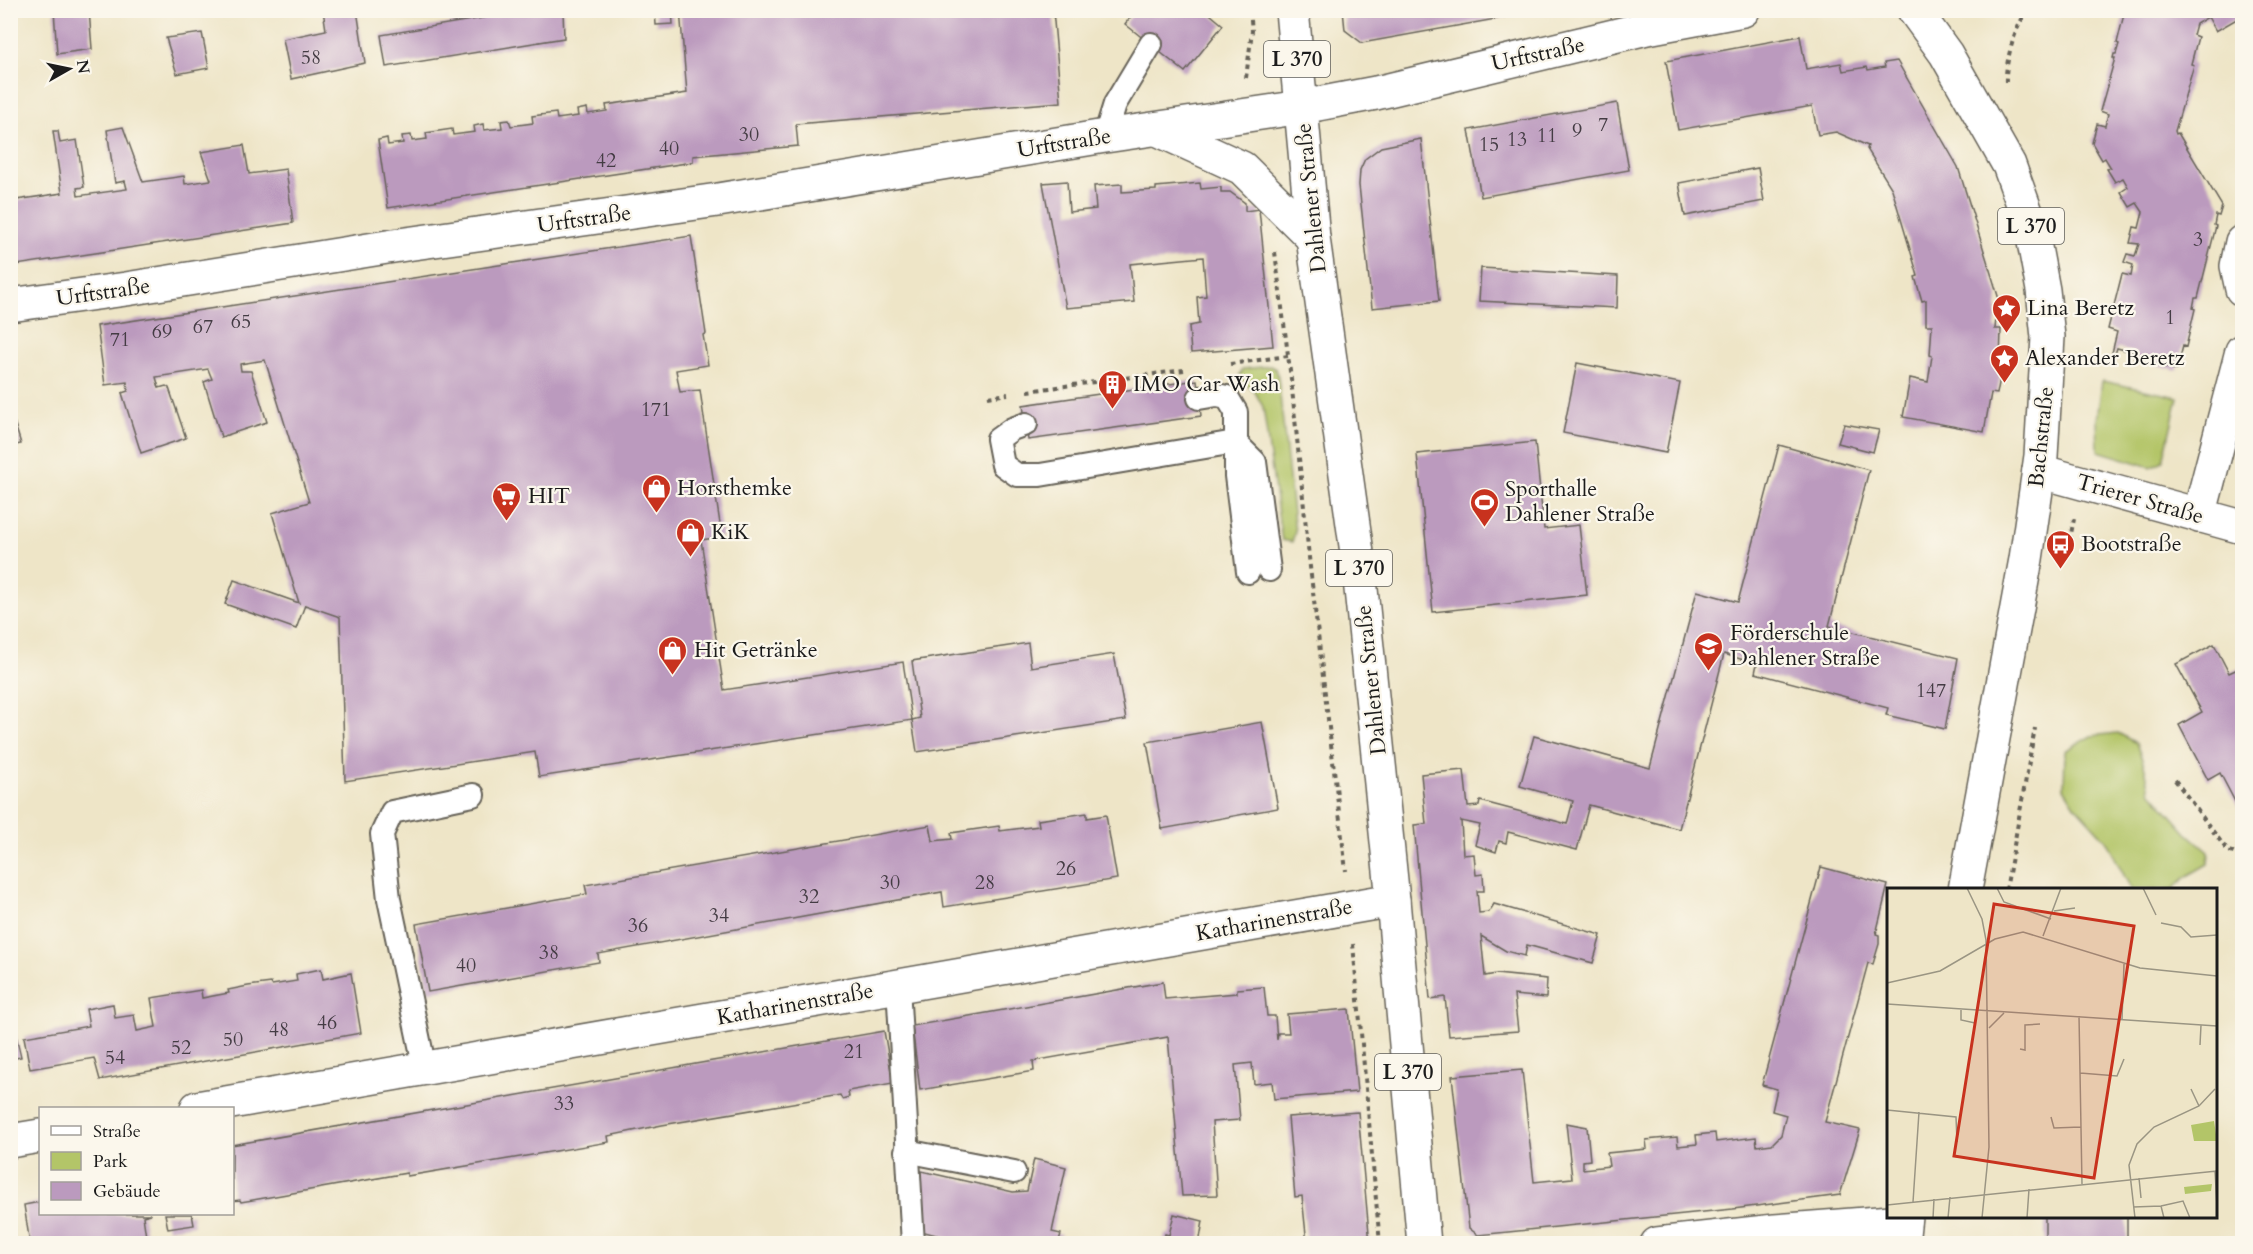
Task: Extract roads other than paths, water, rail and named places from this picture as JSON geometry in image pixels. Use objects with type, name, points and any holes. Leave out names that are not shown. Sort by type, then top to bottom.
[{"type":"street","name":"Dahlener Straße","points":[[1292,10],[1313,238],[1358,560],[1393,900],[1424,1244]]},
{"type":"street","name":"Urftstraße","points":[[10,305],[126,289],[406,244],[729,198],[1106,136],[1302,107],[1376,93],[1647,28],[1743,10]]},
{"type":"street","name":"Bachstraße","points":[[1914,10],[1946,54],[2008,165],[2031,226],[2043,290],[2048,337],[2039,471],[2026,559],[1965,888]]},
{"type":"street","points":[[1157,129],[1242,168],[1313,238]]},
{"type":"street","points":[[2242,242],[2237,266],[2242,289]]},
{"type":"street","points":[[2199,516],[2242,351]]},
{"type":"street","name":"Trierer Straße","points":[[2039,471],[2242,527]]},
{"type":"street","name":"Katharinenstraße","points":[[203,1107],[1393,900]]},
{"type":"street","points":[[10,1141],[39,1136]]},
{"type":"street","points":[[1657,1244],[1775,1230],[1904,1227]]},
{"type":"lane","points":[[1106,136],[1115,104],[1151,44]]},
{"type":"lane","points":[[1199,398],[1217,395],[1227,397],[1236,412],[1235,442],[1255,462],[1259,571]]},
{"type":"lane","points":[[1026,424],[1012,429],[998,439],[1003,465],[1017,475],[1040,475],[1235,442]]},
{"type":"lane","points":[[425,1069],[389,899],[382,834],[392,812],[473,795]]},
{"type":"lane","points":[[898,986],[913,1244]]},
{"type":"lane","points":[[906,1151],[1014,1172]]},
{"type":"place","name":"Lina Beretz","points":[[2006,334]]},
{"type":"place","name":"Alexander Beretz","points":[[2004,384]]},
{"type":"place","name":"IMO Car Wash","points":[[1112,410]]},
{"type":"place","name":"Horsthemke","points":[[656,514]]},
{"type":"place","name":"HIT","points":[[507,522]]},
{"type":"place","name":"Sporthalle Dahlener Straße","points":[[1484,528]]},
{"type":"place","name":"KiK","points":[[690,558]]},
{"type":"place","name":"Bootstraße","points":[[2060,570]]},
{"type":"place","name":"Förderschule Dahlener Straße","points":[[1709,672]]},
{"type":"place","name":"Hit Getränke","points":[[673,676]]}]
